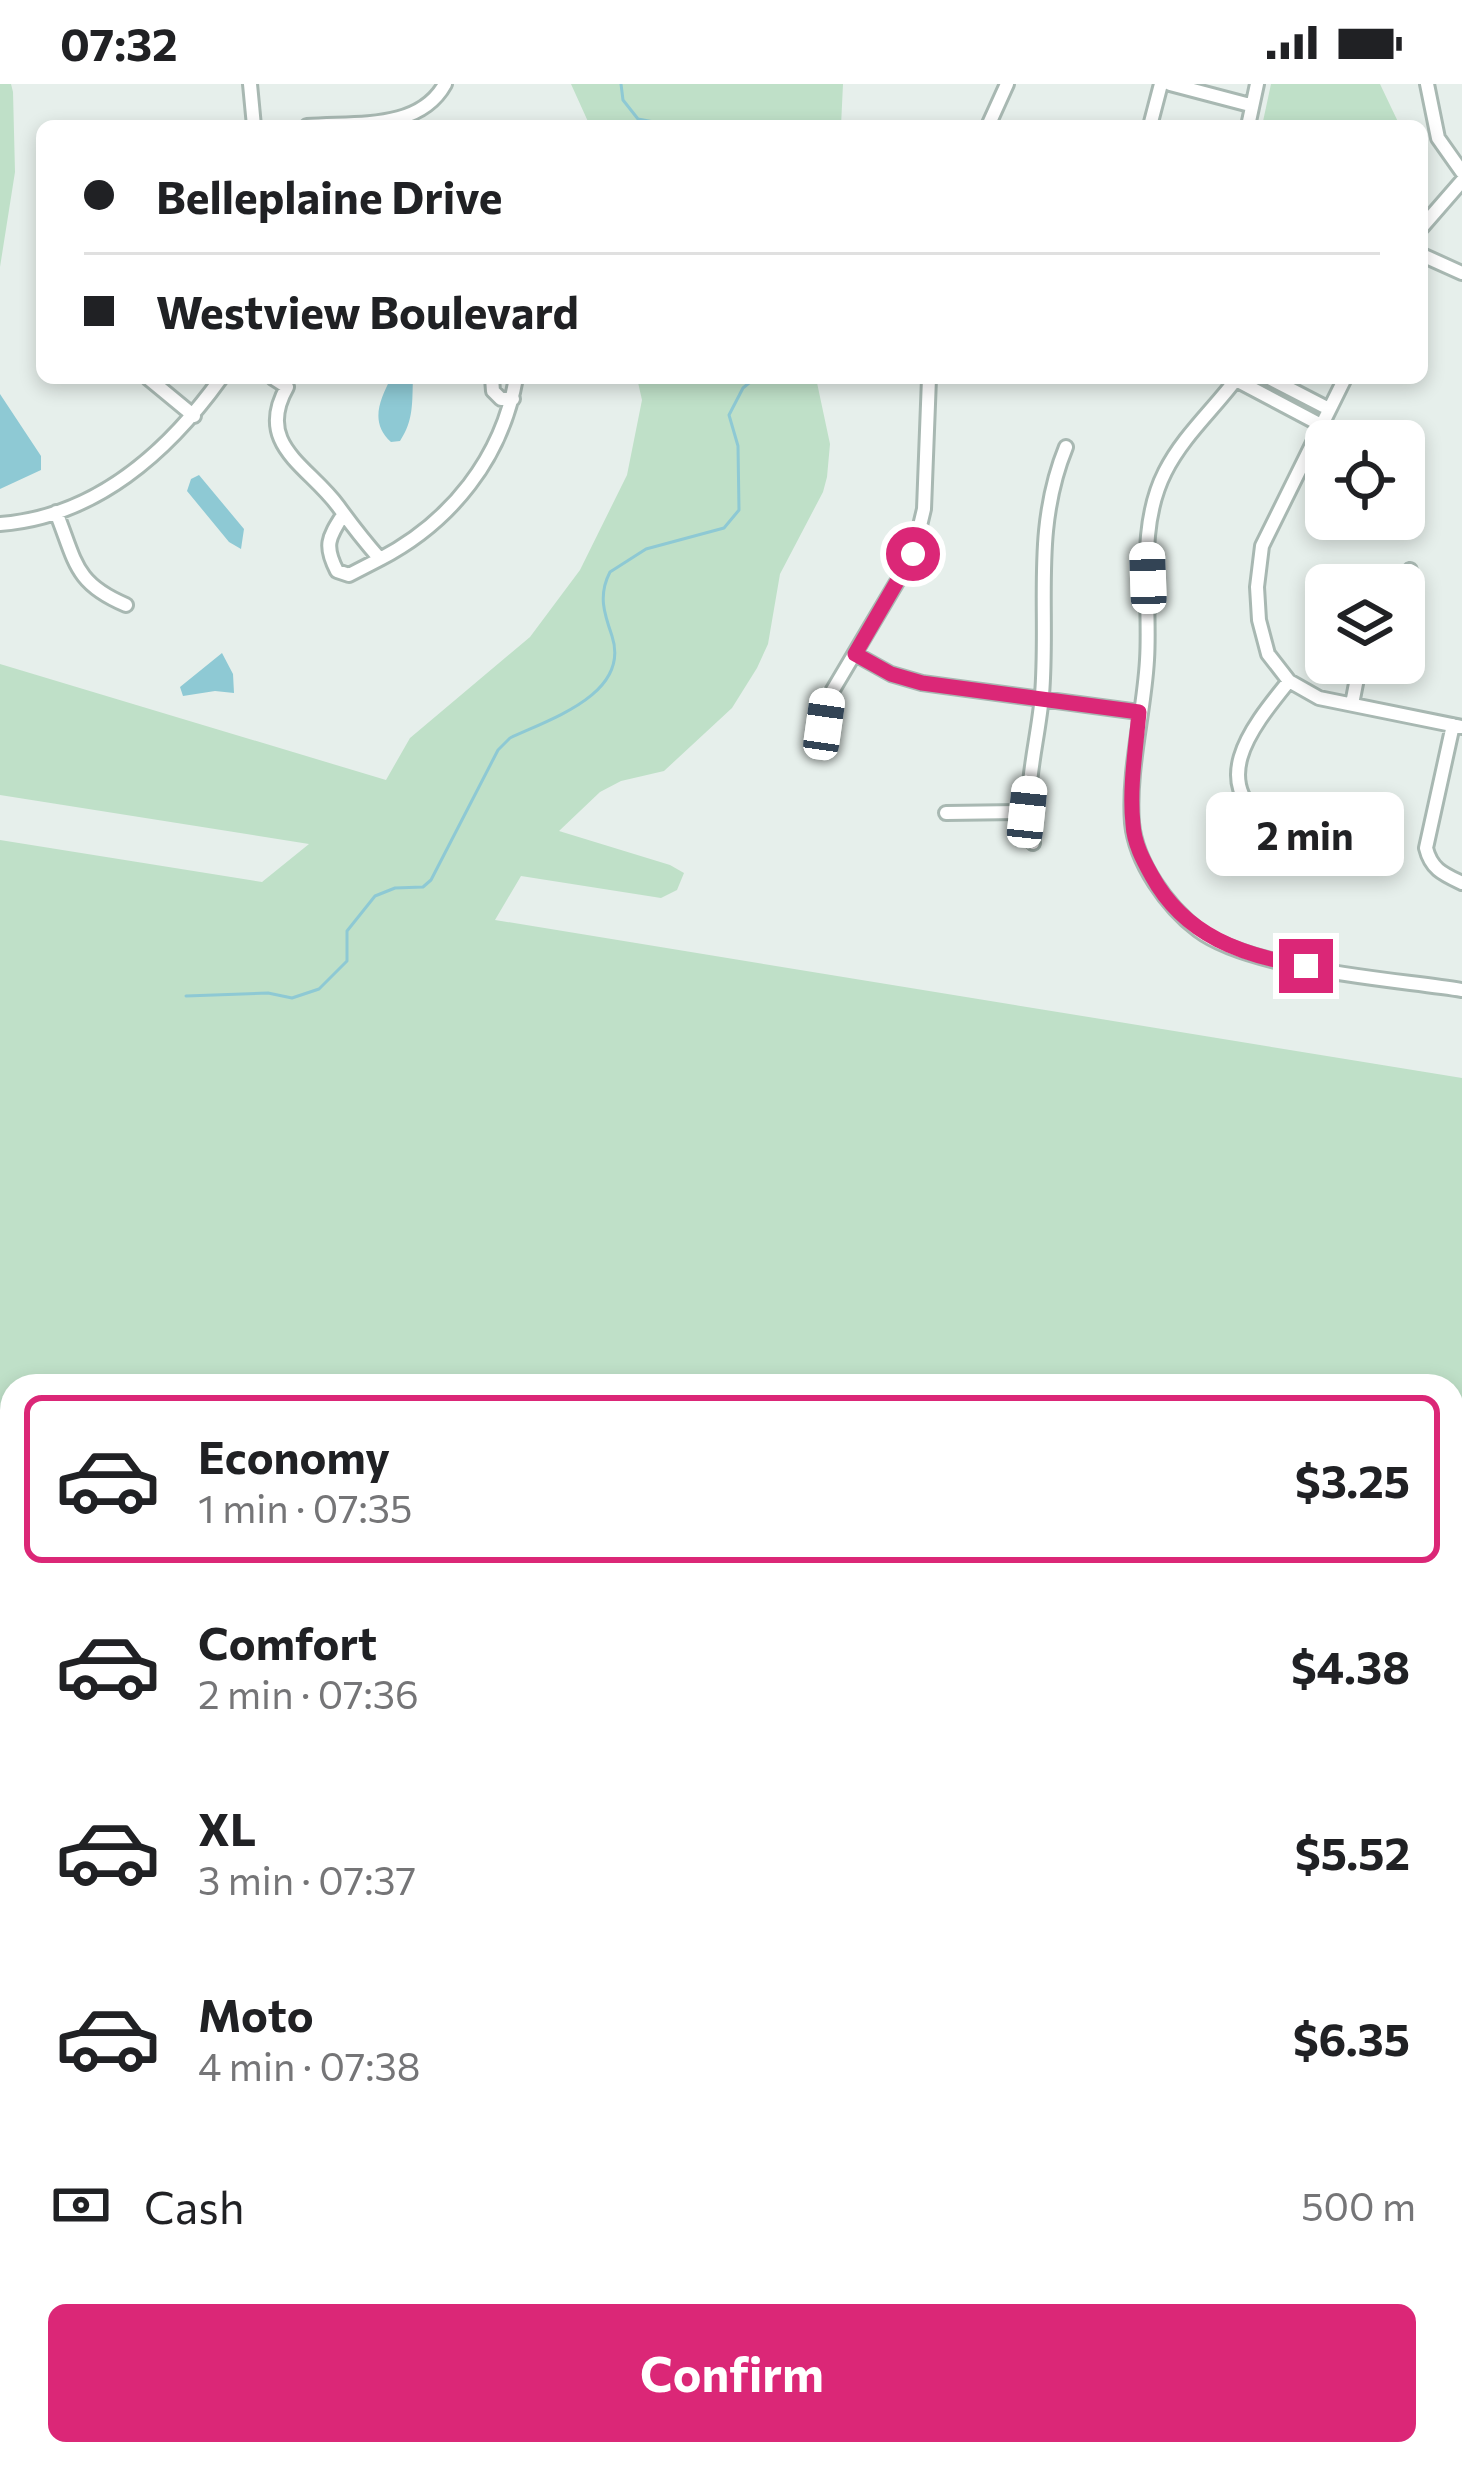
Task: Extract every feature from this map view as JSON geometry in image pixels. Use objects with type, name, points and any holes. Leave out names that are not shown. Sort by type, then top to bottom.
[{"type":"street","points":[[250,84],[253,120]]},
{"type":"street","points":[[378,120],[413,117],[430,106],[445,84]]},
{"type":"street","points":[[991,120],[1007,84]]},
{"type":"street","points":[[1152,120],[1165,84],[1250,105]]},
{"type":"street","points":[[1249,120],[1257,84]]},
{"type":"street","points":[[1427,84],[1438,138],[1462,176],[1428,219]]},
{"type":"street","points":[[1428,258],[1462,273]]},
{"type":"street","points":[[155,384],[194,416]]},
{"type":"street","points":[[0,524],[86,502],[136,471],[194,416],[217,384]]},
{"type":"street","points":[[288,384],[277,404],[277,429],[285,449],[380,559]]},
{"type":"street","points":[[492,384],[502,399],[512,399]]},
{"type":"street","points":[[343,514],[326,550],[338,571],[349,575],[415,541],[462,497],[491,451],[515,384]]},
{"type":"street","points":[[824,724],[827,700],[913,554],[924,509],[929,384]]},
{"type":"street","points":[[1232,384],[1164,473],[1146,541],[1148,632],[1132,824],[1139,854],[1157,886],[1198,930],[1233,949],[1269,960],[1462,990]]},
{"type":"street","points":[[1245,384],[1312,420]]},
{"type":"street","points":[[1281,384],[1329,409]]},
{"type":"street","points":[[1324,420],[1342,384]]},
{"type":"street","points":[[1033,843],[1027,812],[1042,700],[1044,522],[1066,447]]},
{"type":"street","points":[[1305,455],[1270,522],[1258,568],[1259,620],[1268,654],[1288,681],[1319,698],[1457,726],[1426,848],[1440,872],[1462,883]]},
{"type":"street","points":[[56,512],[81,573],[97,592],[126,605]]},
{"type":"street","points":[[855,654],[891,674],[922,683],[1139,712]]},
{"type":"street","points":[[1276,828],[1256,816],[1243,799],[1239,754],[1288,681]]},
{"type":"street","points":[[1352,704],[1356,684]]},
{"type":"street","points":[[946,813],[1027,812]]},
{"type":"green space","points":[[0,84],[11,84],[13,92],[15,172],[0,267]]},
{"type":"green space","points":[[571,84],[843,84],[841,120],[587,120]]},
{"type":"green space","points":[[1271,84],[1380,84],[1397,120],[1263,120]]},
{"type":"green space","points":[[638,384],[817,384],[830,444],[827,477],[780,574],[768,644],[757,668],[732,708],[664,771],[621,781],[600,792],[559,831],[670,865],[684,873],[677,890],[661,898],[521,876],[495,920],[1462,1078],[1462,1374],[0,1374],[0,840],[262,882],[309,844],[0,795],[0,664],[386,780],[410,738],[530,637],[580,570],[627,475],[642,400]]},
{"type":"water","points":[[388,384],[413,384],[408,426],[400,441],[391,442],[384,435],[380,403]]},
{"type":"water","points":[[0,394],[41,456],[41,470],[0,489]]},
{"type":"water","points":[[199,475],[244,529],[241,549],[229,542],[187,491],[191,479]]},
{"type":"water","points":[[222,653],[233,674],[234,693],[183,696],[180,687]]},
{"type":"waterway","points":[[621,84],[623,100],[643,120]]},
{"type":"waterway","points":[[186,996],[268,993],[292,998],[319,989],[347,961],[347,931],[375,896],[395,888],[423,887],[431,880],[498,750],[510,738],[583,702],[610,674],[615,656],[603,596],[610,572],[646,549],[724,528],[739,510],[738,446],[729,415],[748,384]]},
{"type":"route","points":[[913,554],[855,654],[891,674],[922,683],[1139,712],[1132,824],[1139,854],[1157,886],[1180,914],[1221,944],[1245,954],[1306,966]]}]
